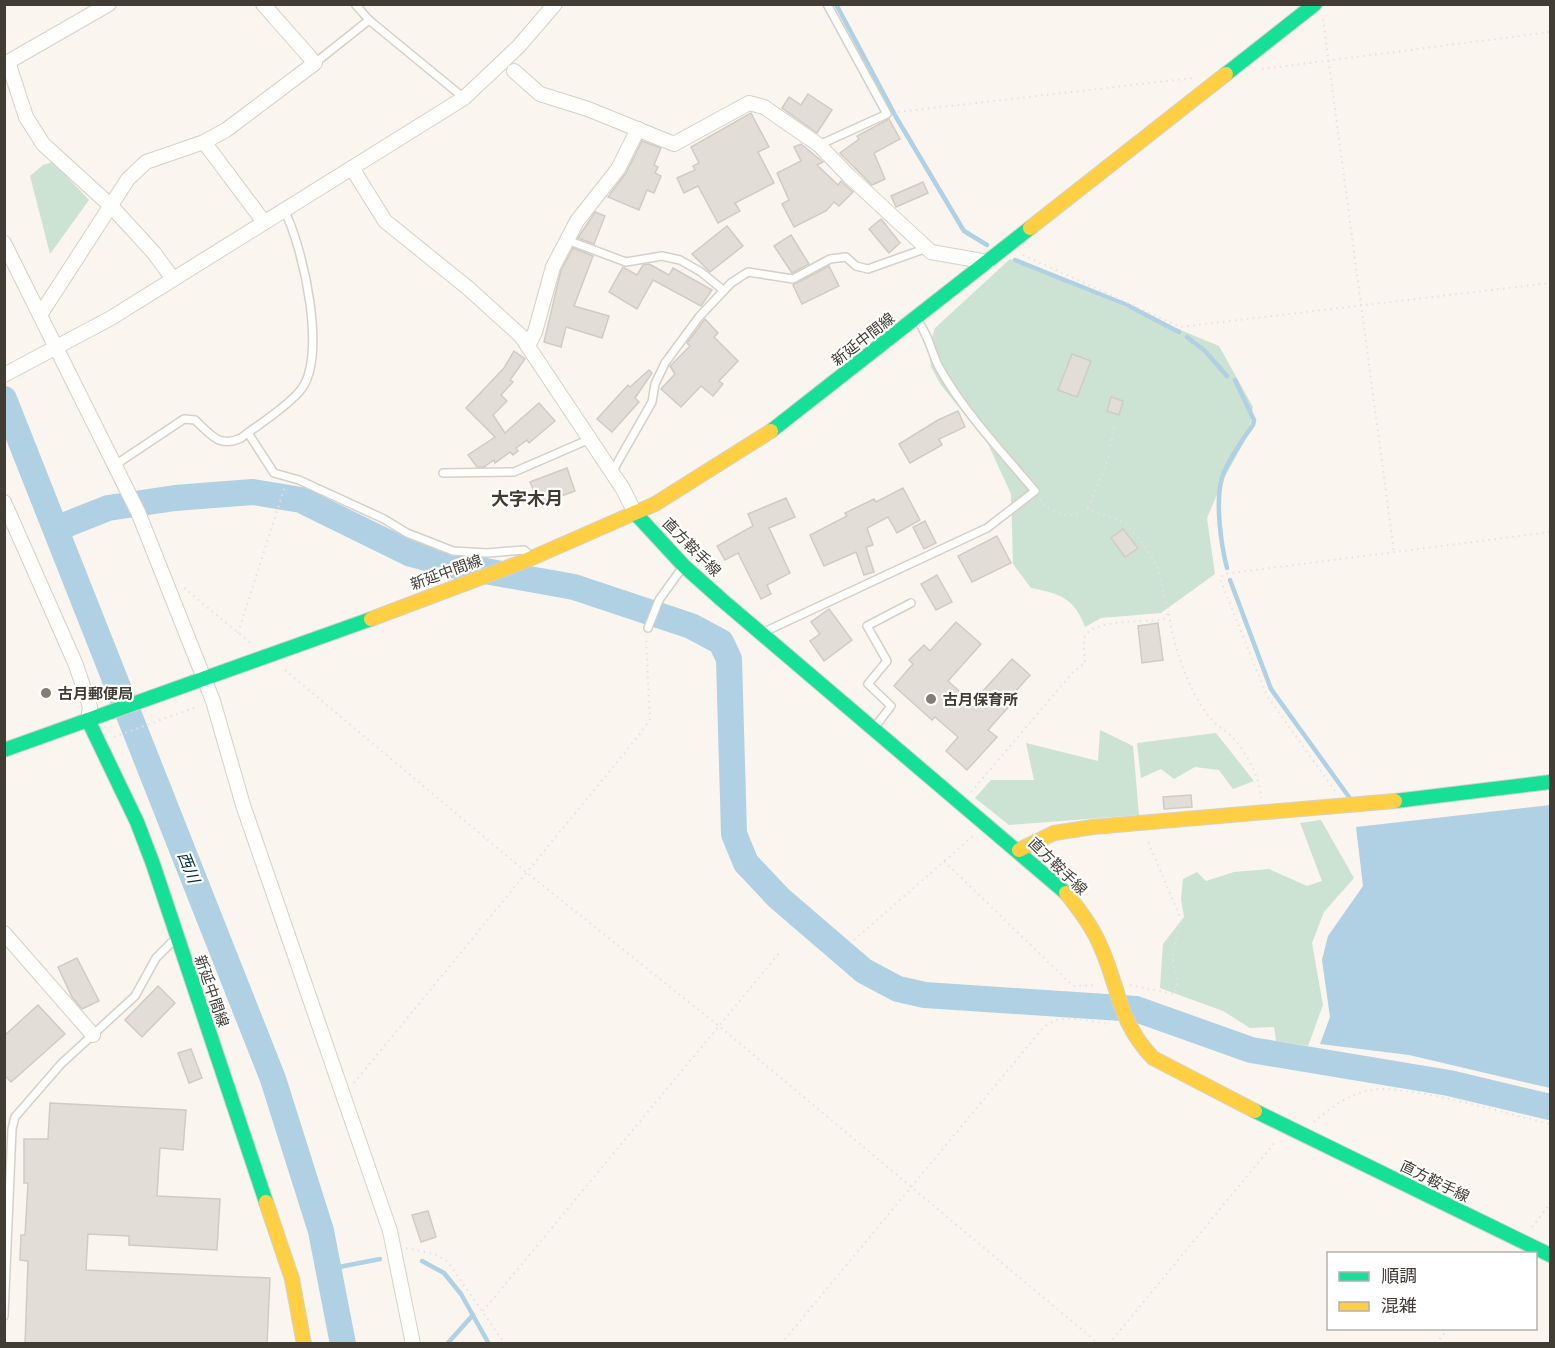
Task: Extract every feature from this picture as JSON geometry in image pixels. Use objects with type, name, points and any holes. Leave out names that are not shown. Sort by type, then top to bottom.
[{"type":"main road","name":"新延中間線","points":[[304,1344],[292,1279],[137,822],[88,720],[270,657],[528,559],[655,504],[773,430],[1214,82],[1319,10]]},
{"type":"main road","name":"直方鞍手線","points":[[635,513],[684,566],[873,729],[1019,850],[1067,894],[1089,922],[1102,951],[1125,1023],[1138,1043],[1153,1058],[1304,1136],[1551,1255]]},
{"type":"main road","points":[[4,750],[88,720]]},
{"type":"main road","points":[[1019,850],[1054,832],[1341,808],[1551,782]]},
{"type":"street","points":[[110,4],[6,63],[26,117],[43,144],[111,206],[154,253],[172,279]]},
{"type":"street","points":[[40,315],[138,168],[146,162],[204,142],[255,110],[315,63],[263,4]]},
{"type":"street","points":[[4,375],[111,318],[464,98],[519,46],[555,4]]},
{"type":"street","points":[[514,71],[540,94],[588,109],[674,144],[749,103],[764,107],[819,145],[931,252],[988,262]]},
{"type":"street","points":[[528,346],[535,332],[553,267],[578,221],[618,169],[638,129]]},
{"type":"street","points":[[204,142],[264,222]]},
{"type":"street","points":[[352,168],[386,221],[468,288],[521,336],[612,472],[635,513]]},
{"type":"street","points":[[4,243],[40,315],[52,350],[138,512],[163,576],[343,1092],[394,1250],[413,1344]]},
{"type":"street","points":[[4,502],[76,666],[90,707],[88,720]]},
{"type":"street","points":[[4,933],[93,1035]]},
{"type":"lane","points":[[355,4],[369,20],[464,98]]},
{"type":"lane","points":[[819,145],[887,114],[827,4]]},
{"type":"lane","points":[[315,63],[369,20]]},
{"type":"lane","points":[[115,465],[184,419],[195,420],[218,442],[230,443],[248,433],[300,392],[311,370],[313,354],[307,279],[292,225],[284,210]]},
{"type":"lane","points":[[567,240],[626,262],[662,256],[680,260],[701,272],[723,290]]},
{"type":"lane","points":[[612,472],[652,402],[655,384],[665,363],[699,317],[723,290],[748,272],[793,279],[830,259],[846,257],[856,266],[868,269],[927,248]]},
{"type":"lane","points":[[762,634],[987,528],[1035,491],[989,437],[940,369],[925,330],[916,319]]},
{"type":"lane","points":[[248,433],[274,473],[288,477],[384,519],[430,543],[453,551],[524,550],[528,559]]},
{"type":"lane","points":[[443,473],[514,472],[590,439]]},
{"type":"lane","points":[[648,628],[659,600],[684,566]]},
{"type":"lane","points":[[873,729],[891,706],[868,684],[887,661],[867,626],[911,603]]},
{"type":"lane","points":[[4,1316],[12,1129],[15,1117],[61,1064],[135,996],[156,958],[176,938]]},
{"type":"path","points":[[1319,10],[1328,59],[1394,552]]},
{"type":"path","points":[[1255,69],[1551,32]]},
{"type":"path","points":[[887,114],[911,109],[1199,77],[1214,82]]},
{"type":"path","points":[[1007,246],[1180,327],[1551,283]]},
{"type":"path","points":[[1035,491],[1044,505],[1064,516],[1083,513],[1088,508],[1108,459],[1114,427]]},
{"type":"path","points":[[238,633],[288,477]]},
{"type":"path","points":[[1088,508],[1125,523],[1156,564],[1178,654],[1206,712],[1220,730],[1233,738],[1257,776],[1262,814]]},
{"type":"path","points":[[1341,808],[1332,784],[1267,696],[1221,579],[1224,574],[1551,532]]},
{"type":"path","points":[[163,576],[189,590],[258,649]]},
{"type":"path","points":[[961,803],[1074,671],[1085,663],[1084,638],[1091,629],[1101,625],[1160,620],[1166,618],[1168,612]]},
{"type":"path","points":[[343,1092],[361,1077],[627,751],[650,719],[648,628]]},
{"type":"path","points":[[280,666],[526,872],[720,1027],[1099,1344]]},
{"type":"path","points":[[109,739],[206,704]]},
{"type":"path","points":[[944,861],[1073,986],[1129,984],[1174,994],[1178,984],[1173,960],[1174,941],[1182,922],[1143,823]]},
{"type":"path","points":[[854,940],[987,824]]},
{"type":"path","points":[[483,1311],[781,951]]},
{"type":"path","points":[[781,1344],[1052,1020],[1061,1018],[1125,1023]]},
{"type":"path","points":[[1304,1136],[1328,1109],[1369,1090],[1426,1095],[1551,1124]]},
{"type":"path","points":[[1109,1344],[1288,1128]]},
{"type":"path","points":[[1521,1241],[1551,1204]]},
{"type":"path","points":[[394,1250],[417,1249],[448,1262],[505,1344]]},
{"type":"path","points":[[1436,1344],[1447,1330]]},
{"type":"green space","points":[[53,162],[89,200],[50,254],[30,176],[43,165]]},
{"type":"green space","points":[[1010,259],[1219,346],[1253,407],[1249,433],[1224,478],[1207,518],[1215,574],[1161,613],[1101,618],[1085,627],[1071,603],[1058,595],[1031,588],[1013,564],[1011,494],[988,444],[941,385],[931,367],[929,347],[935,328]]},
{"type":"green space","points":[[1100,730],[1133,746],[1139,815],[1009,825],[975,798],[991,780],[1034,780],[1026,743],[1098,761]]},
{"type":"green space","points":[[1216,733],[1254,781],[1233,789],[1219,770],[1195,767],[1174,779],[1161,769],[1141,778],[1137,743]]},
{"type":"green space","points":[[1321,820],[1354,878],[1324,912],[1312,943],[1323,1005],[1308,1046],[1276,1041],[1274,1027],[1250,1028],[1223,1011],[1160,988],[1163,944],[1184,917],[1181,899],[1183,879],[1197,872],[1206,881],[1234,872],[1269,869],[1307,886],[1322,881],[1300,823]]},
{"type":"water","points":[[1550,805],[1550,1088],[1409,1055],[1320,1044],[1330,1017],[1322,960],[1328,936],[1363,886],[1356,827]]},
{"type":"building","points":[[808,94],[832,110],[817,133],[782,108],[789,97],[801,105]]},
{"type":"building","points":[[751,113],[769,147],[758,152],[774,183],[735,203],[740,211],[718,223],[698,186],[684,193],[677,178],[695,170],[693,166],[699,163],[691,147]]},
{"type":"building","points":[[889,119],[900,139],[874,153],[885,179],[872,185],[840,153],[859,139],[857,136]]},
{"type":"building","points":[[642,141],[661,148],[654,165],[658,167],[655,173],[661,176],[654,193],[647,190],[639,210],[608,197],[626,173]]},
{"type":"building","points":[[801,144],[823,162],[817,165],[838,185],[841,181],[853,192],[839,206],[834,202],[826,211],[794,227],[782,204],[789,200],[777,173],[801,161],[794,147]]},
{"type":"building","points":[[923,182],[928,193],[896,207],[891,196]]},
{"type":"building","points":[[595,212],[605,216],[594,244],[578,238]]},
{"type":"building","points":[[881,219],[900,243],[889,253],[869,229]]},
{"type":"building","points":[[727,226],[743,246],[710,272],[692,254]]},
{"type":"building","points":[[791,235],[809,264],[792,273],[774,246]]},
{"type":"building","points":[[573,248],[593,256],[574,306],[609,316],[602,338],[566,327],[561,347],[544,342],[561,270]]},
{"type":"building","points":[[649,264],[669,275],[673,268],[712,290],[701,306],[653,280],[637,309],[609,292],[623,267],[637,275],[643,265]]},
{"type":"building","points":[[829,266],[839,286],[802,304],[793,285]]},
{"type":"building","points":[[705,319],[718,333],[714,337],[738,361],[719,381],[723,384],[713,396],[701,386],[681,407],[661,389],[675,374],[670,366],[690,346],[687,343]]},
{"type":"building","points":[[514,351],[525,359],[510,380],[513,382],[501,395],[507,401],[493,415],[505,433],[539,403],[555,421],[529,443],[527,440],[516,448],[518,451],[513,455],[510,452],[495,463],[494,460],[484,467],[477,467],[468,455],[495,437],[466,408],[504,368]]},
{"type":"building","points":[[1072,354],[1091,361],[1077,397],[1058,390]]},
{"type":"building","points":[[649,370],[652,373],[635,398],[639,402],[612,432],[597,419],[628,385],[630,387]]},
{"type":"building","points":[[1111,397],[1123,401],[1119,415],[1107,411]]},
{"type":"building","points":[[958,411],[965,427],[939,439],[942,445],[910,463],[899,444],[938,420]]},
{"type":"building","points":[[567,468],[575,491],[539,504],[530,482]]},
{"type":"building","points":[[903,488],[920,520],[897,533],[888,517],[867,528],[873,545],[866,547],[874,572],[864,575],[856,552],[824,566],[810,535],[847,516],[845,513],[874,499],[876,502]]},
{"type":"building","points":[[786,498],[795,517],[769,528],[790,573],[767,585],[771,594],[761,599],[738,553],[725,560],[717,546],[753,526],[748,514]]},
{"type":"building","points":[[925,521],[936,543],[924,549],[913,527]]},
{"type":"building","points":[[1123,529],[1138,548],[1125,557],[1111,538]]},
{"type":"building","points":[[997,536],[1011,563],[972,582],[958,556]]},
{"type":"building","points":[[937,575],[952,602],[936,610],[921,584]]},
{"type":"building","points":[[829,609],[852,640],[824,661],[810,641],[820,634],[811,622]]},
{"type":"building","points":[[956,622],[981,644],[948,681],[972,703],[1012,659],[1030,675],[1007,701],[1011,704],[988,730],[997,737],[967,770],[946,751],[958,737],[935,717],[932,720],[894,686],[913,664],[909,660],[924,645],[930,651]]},
{"type":"building","points":[[1158,623],[1163,660],[1142,663],[1138,626]]},
{"type":"building","points":[[1191,795],[1192,807],[1164,809],[1163,797]]},
{"type":"building","points":[[77,958],[99,1001],[82,1009],[72,997],[58,967]]},
{"type":"building","points":[[158,986],[175,1003],[142,1037],[125,1020]]},
{"type":"building","points":[[38,1005],[65,1034],[11,1082],[4,1075],[4,1036]]},
{"type":"building","points":[[191,1049],[202,1078],[189,1083],[178,1053]]},
{"type":"building","points":[[50,1103],[186,1110],[183,1150],[160,1148],[157,1196],[220,1199],[217,1250],[129,1245],[129,1236],[88,1234],[86,1270],[270,1278],[267,1344],[25,1344],[28,1261],[20,1260],[21,1235],[25,1235],[28,1183],[24,1183],[24,1139],[48,1139]]},
{"type":"building","points":[[428,1211],[436,1237],[421,1242],[412,1215]]},
{"type":"waterway","points":[[836,4],[896,117],[964,231],[987,245]]},
{"type":"waterway","points":[[1015,260],[1127,305],[1179,332]]},
{"type":"waterway","points":[[1187,337],[1205,351],[1227,376]]},
{"type":"waterway","points":[[1227,568],[1220,523],[1220,488],[1227,466],[1254,420],[1235,380]]},
{"type":"waterway","name":"西川","points":[[4,399],[273,1079],[321,1231],[343,1344]]},
{"type":"waterway","points":[[58,528],[108,508],[175,498],[253,492],[301,500],[411,554],[457,566],[574,587],[691,626],[721,642],[729,659],[734,834],[746,863],[779,898],[864,971],[898,989],[925,995],[1136,1009],[1251,1050],[1449,1083],[1550,1107]]},
{"type":"waterway","points":[[1230,580],[1271,689],[1349,797]]},
{"type":"waterway","points":[[329,1269],[380,1259]]},
{"type":"waterway","points":[[422,1261],[444,1273],[461,1294],[489,1344]]},
{"type":"waterway","points":[[447,1344],[473,1315]]},
{"type":"traffic: fast","points":[[1226,74],[1315,4]]},
{"type":"traffic: fast","points":[[771,431],[1030,228]]},
{"type":"traffic: fast","points":[[635,513],[684,566],[722,600],[1066,893]]},
{"type":"traffic: fast","points":[[4,750],[371,619]]},
{"type":"traffic: fast","points":[[88,720],[137,822],[153,864],[266,1202]]},
{"type":"traffic: fast","points":[[1395,801],[1550,782]]},
{"type":"traffic: fast","points":[[1255,1111],[1550,1255]]},
{"type":"traffic: slow","points":[[1030,228],[1226,74]]},
{"type":"traffic: slow","points":[[371,619],[525,561],[655,504],[771,431]]},
{"type":"traffic: slow","points":[[1019,850],[1054,833],[1093,827],[1395,801]]},
{"type":"traffic: slow","points":[[1066,893],[1097,938],[1132,1030],[1153,1058],[1255,1111]]},
{"type":"traffic: slow","points":[[266,1202],[292,1279],[304,1344]]},
{"type":"place","name":"古月郵便局","points":[[46,693]]},
{"type":"place","name":"古月保育所","points":[[931,699]]},
{"type":"district","name":"大字木月","points":[[527,498]]}]
